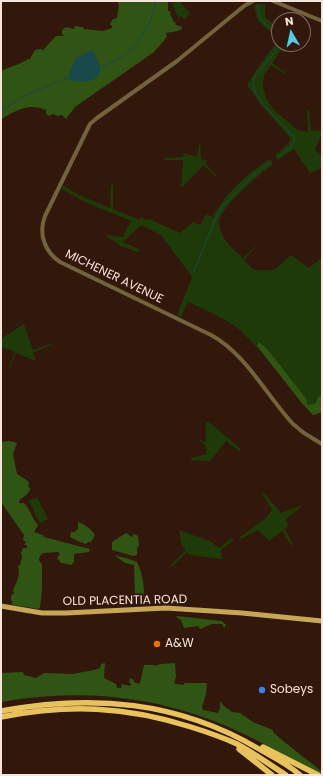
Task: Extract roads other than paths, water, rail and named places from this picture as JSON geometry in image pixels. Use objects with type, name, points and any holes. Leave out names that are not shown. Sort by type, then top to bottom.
[{"type":"highway","points":[[1,711],[30,705],[86,702],[140,706],[171,712],[206,724],[270,750],[318,775]]},
{"type":"highway","points":[[1,717],[32,711],[84,708],[118,711],[162,719],[220,737],[249,751],[286,775]]},
{"type":"highway","points":[[220,737],[252,758],[272,775]]},
{"type":"highway","points":[[240,738],[291,767],[300,775]]},
{"type":"main road","name":"OLD PLACENTIA ROAD","points":[[1,606],[42,613],[166,608],[242,613],[322,621]]},
{"type":"street","name":"MICHENER AVENUE","points":[[252,1],[177,62],[90,124],[45,216],[42,227],[43,236],[45,245],[50,253],[63,264],[211,335],[227,345],[237,354],[293,424],[322,444]]},
{"type":"street","points":[[274,1],[322,21]]},
{"type":"water","points":[[89,51],[93,51],[100,66],[100,73],[97,77],[88,81],[68,79],[76,58]]},
{"type":"waterway","points":[[100,67],[116,61],[136,45],[150,22],[156,1]]},
{"type":"waterway","points":[[257,5],[260,16],[271,29]]},
{"type":"waterway","points":[[275,52],[254,78],[253,86],[256,94],[268,110],[295,140],[290,148],[278,157]]},
{"type":"waterway","points":[[1,111],[22,97],[67,78]]},
{"type":"waterway","points":[[194,271],[215,220],[222,207],[253,175],[271,162]]},
{"type":"place","name":"A&W","points":[[157,644]]},
{"type":"place","name":"Sobeys","points":[[262,690]]}]
